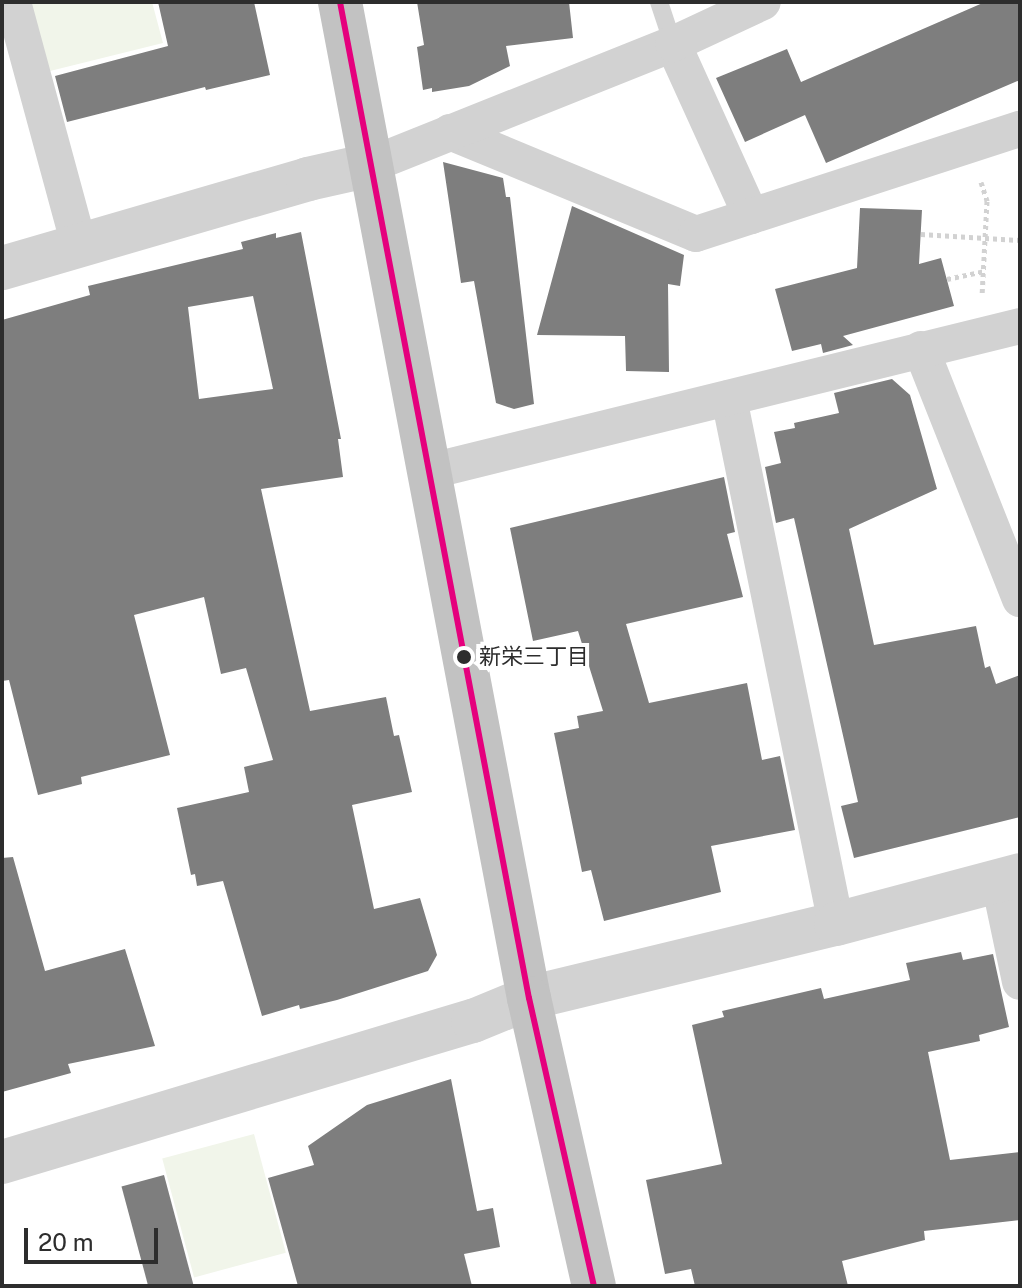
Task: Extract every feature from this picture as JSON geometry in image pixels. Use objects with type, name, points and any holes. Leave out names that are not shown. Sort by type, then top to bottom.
[{"type":"highway","points":[[340,2],[529,998],[594,1286]]},
{"type":"street","points":[[13,2],[79,245]]},
{"type":"street","points":[[2,268],[370,165],[673,44],[763,2]]},
{"type":"street","points":[[673,44],[751,216]]},
{"type":"street","points":[[450,132],[696,234],[1020,129]]},
{"type":"street","points":[[431,471],[1020,326]]},
{"type":"street","points":[[921,349],[1020,599]]},
{"type":"street","points":[[729,398],[836,924]]},
{"type":"street","points":[[2,1162],[473,1021],[529,998],[836,924],[1010,878],[1020,982]]},
{"type":"lane","points":[[659,2],[673,44]]},
{"type":"path","points":[[969,146],[987,201],[982,302]]},
{"type":"path","points":[[921,234],[1020,240]]},
{"type":"path","points":[[947,279],[984,271]]},
{"type":"shaded area","points":[[25,2],[152,2],[163,43],[46,72]]},
{"type":"shaded area","points":[[254,1134],[286,1253],[194,1277],[162,1159]]},
{"type":"building","points":[[158,2],[254,2],[270,75],[206,90],[205,87],[67,122],[55,76],[168,46]]},
{"type":"building","points":[[417,2],[569,2],[573,38],[506,46],[510,66],[469,86],[432,92],[432,88],[423,90],[417,47],[424,45]]},
{"type":"building","points":[[985,2],[1020,2],[1020,80],[826,163],[805,115],[745,142],[716,78],[787,49],[801,82]]},
{"type":"building","points":[[443,162],[503,178],[506,197],[510,197],[534,404],[514,409],[496,403],[474,281],[461,283]]},
{"type":"building","points":[[572,206],[684,255],[680,286],[668,284],[669,372],[626,371],[625,336],[537,335]]},
{"type":"building","points":[[860,208],[922,210],[919,264],[941,258],[954,306],[843,336],[853,345],[823,353],[821,344],[792,351],[775,289],[857,268]]},
{"type":"building","points":[[301,232],[341,439],[338,439],[343,477],[261,489],[310,711],[386,697],[394,736],[399,735],[412,792],[352,805],[374,909],[420,898],[437,955],[428,971],[337,1000],[300,1009],[299,1005],[262,1016],[223,881],[197,886],[195,874],[191,875],[177,808],[249,792],[244,767],[273,760],[246,668],[221,674],[204,597],[134,615],[170,755],[81,777],[82,784],[38,795],[9,680],[2,681],[2,320],[90,295],[88,286],[243,249],[241,242],[276,233],[276,238]],"holes":[[[253,296],[273,389],[199,399],[188,307]]]},
{"type":"building","points":[[892,379],[910,395],[937,489],[849,529],[874,645],[976,626],[985,668],[990,666],[996,684],[1020,675],[1020,817],[854,858],[841,806],[858,802],[794,518],[776,523],[765,467],[781,463],[774,432],[795,428],[794,423],[839,413],[834,393]]},
{"type":"building","points":[[724,477],[735,532],[727,534],[743,597],[626,624],[649,703],[747,683],[762,760],[780,756],[795,830],[711,846],[721,892],[604,921],[591,870],[582,872],[554,733],[579,728],[577,716],[603,711],[578,631],[533,641],[510,528]]},
{"type":"building","points":[[13,857],[45,971],[125,949],[155,1046],[68,1064],[71,1073],[2,1092],[2,858]]},
{"type":"building","points":[[961,952],[963,960],[993,954],[1009,1027],[979,1035],[980,1041],[928,1052],[950,1160],[1020,1152],[1020,1220],[924,1231],[925,1240],[842,1261],[848,1286],[695,1286],[691,1269],[665,1274],[646,1180],[722,1164],[692,1025],[724,1017],[722,1011],[821,988],[824,999],[910,980],[906,963]]},
{"type":"building","points":[[451,1079],[477,1211],[493,1208],[500,1247],[464,1254],[472,1286],[298,1286],[268,1178],[314,1165],[308,1146],[367,1105]]},
{"type":"building","points":[[164,1175],[194,1286],[148,1286],[121,1186]]},
{"type":"transit line","points":[[340,2],[529,998],[594,1286]]},
{"type":"place","name":"新栄三丁目","points":[[464,657]]}]
